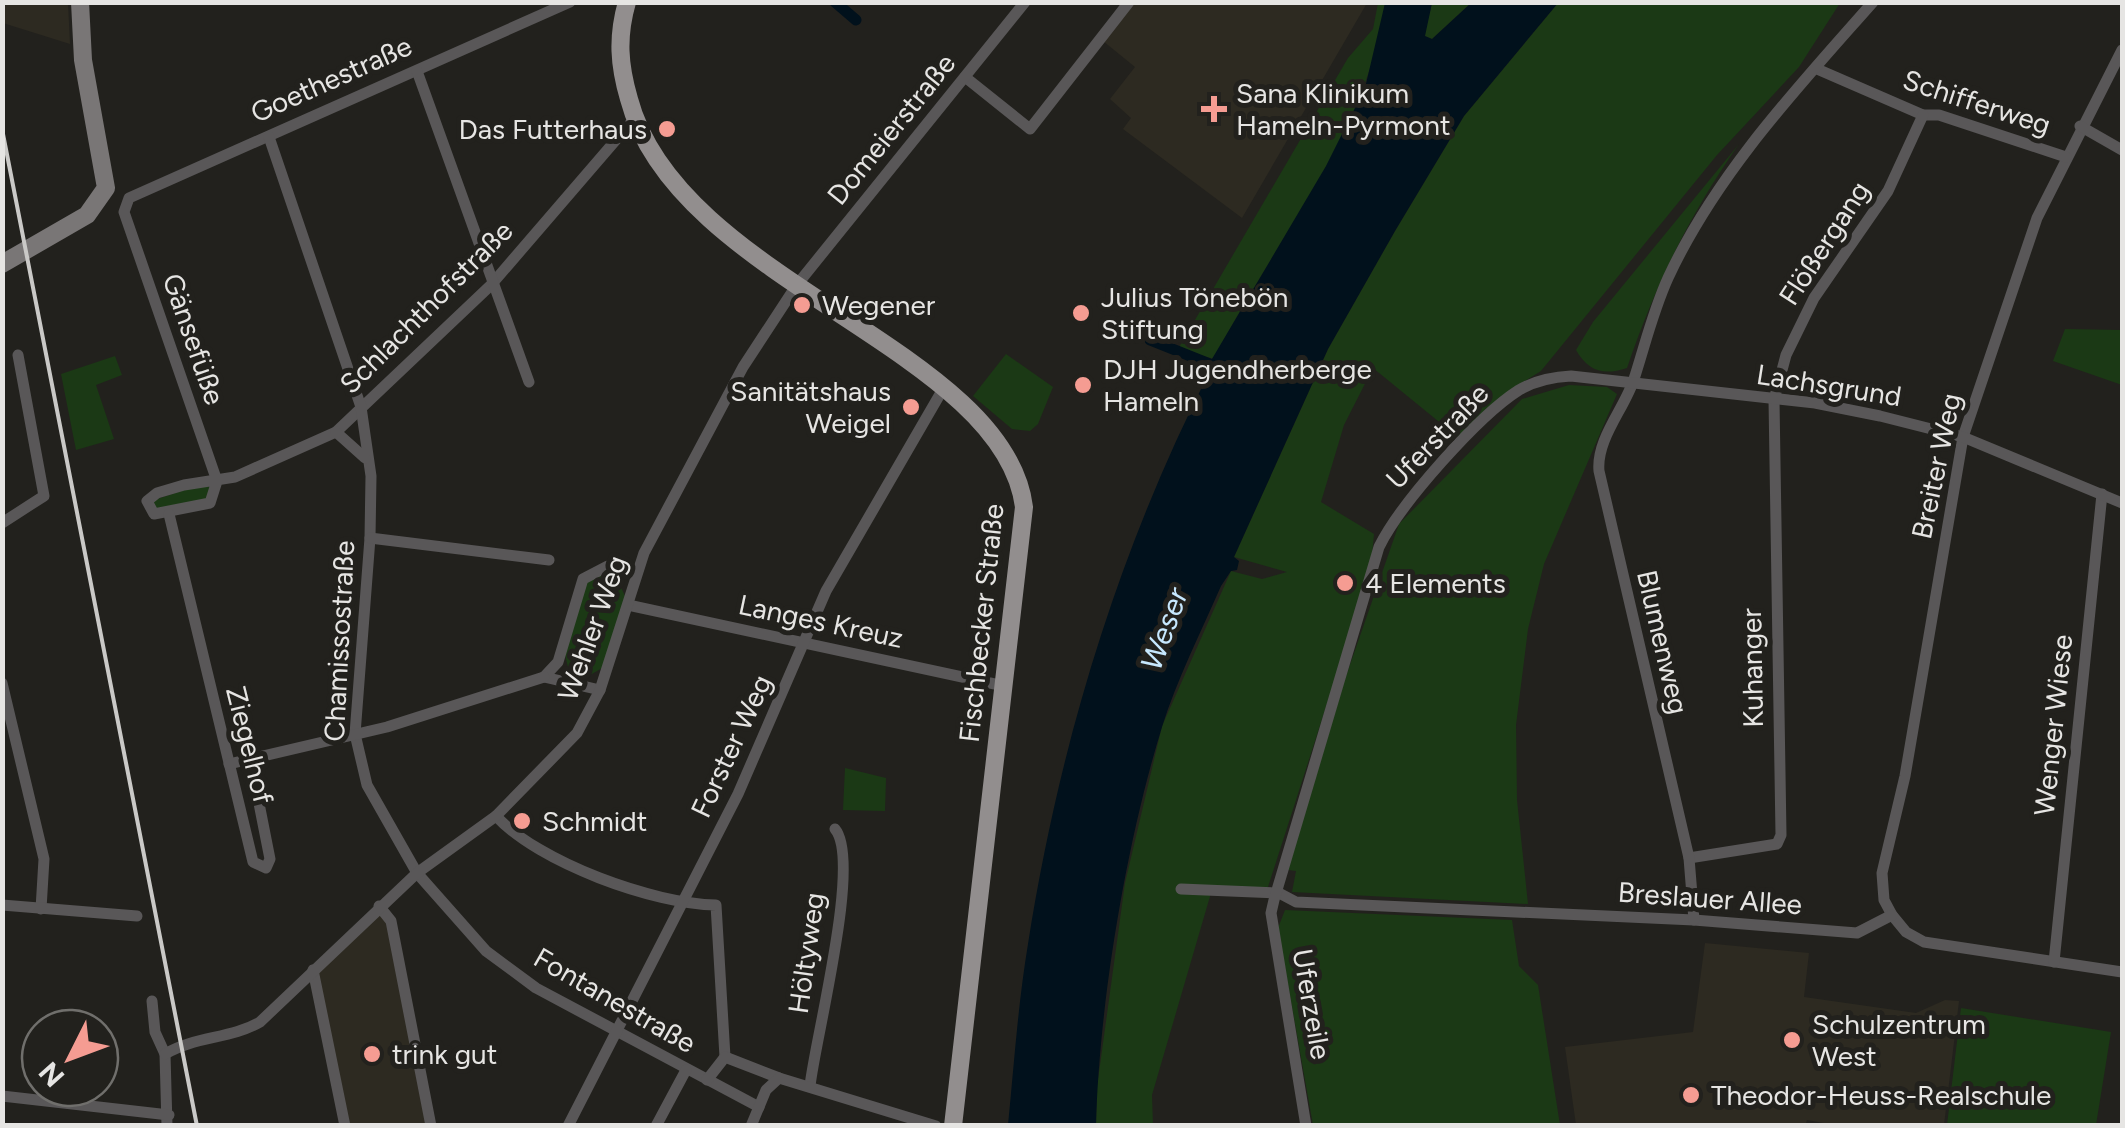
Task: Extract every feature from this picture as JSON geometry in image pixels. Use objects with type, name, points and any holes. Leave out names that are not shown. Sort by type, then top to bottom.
[{"type":"main road","points":[[7,261],[87,215],[106,188],[82,60],[80,2]]},
{"type":"main road","name":"Fischbecker Straße","points":[[627,2],[619,53],[634,120],[668,178],[796,286],[943,389],[997,438],[1019,477],[1024,507],[953,1126]]},
{"type":"street","name":"Goethestraße","points":[[124,212],[129,198],[570,2]]},
{"type":"street","name":"Domeierstraße","points":[[796,286],[1025,2]]},
{"type":"street","points":[[965,77],[1030,129],[1129,2]]},
{"type":"street","points":[[1634,382],[1656,308],[1693,230],[1740,158],[1873,2]]},
{"type":"street","name":"Breiter Weg","points":[[1892,915],[1884,900],[1882,873],[1905,776],[1963,437],[2020,264],[2080,126],[2122,50]]},
{"type":"street","name":"Schifferweg","points":[[1818,69],[1923,116],[1939,115],[2066,157]]},
{"type":"street","points":[[417,72],[528,382]]},
{"type":"street","name":"Flößergang","points":[[1774,400],[1786,354],[1814,298],[1888,191],[1923,116]]},
{"type":"street","name":"Schlachthofstraße","points":[[217,481],[290,456],[336,432],[491,285],[634,120]]},
{"type":"street","points":[[2080,126],[2122,150]]},
{"type":"street","name":"Chamissostraße","points":[[269,136],[362,407],[365,458],[371,476],[370,538],[355,734],[367,785],[417,873]]},
{"type":"street","name":"Gänsefüße","points":[[124,212],[217,481]]},
{"type":"street","name":"Wehler Weg","points":[[166,1054],[191,1041],[247,1030],[417,873],[496,816],[576,734],[600,690],[636,574],[743,367],[796,286]]},
{"type":"street","points":[[2,523],[44,496],[18,356]]},
{"type":"street","name":"Uferstraße","points":[[1279,893],[1379,547],[1398,513],[1501,404],[1520,390],[1539,380],[1563,376],[1634,382]]},
{"type":"street","name":"Lachsgrund","points":[[1634,382],[1880,416],[1963,437],[2122,503]]},
{"type":"street","name":"Blumenweg","points":[[1634,382],[1600,454],[1598,471],[1689,858],[1694,920]]},
{"type":"street","name":"Forster Weg","points":[[568,1126],[684,905],[854,539],[943,389]]},
{"type":"street","name":"Kuhanger","points":[[1689,858],[1764,849],[1777,844],[1781,834],[1774,400]]},
{"type":"street","points":[[336,432],[365,458]]},
{"type":"street","name":"Ziegelhof","points":[[217,481],[204,480],[151,495],[147,501],[154,514],[169,514],[253,862],[266,868],[270,858],[250,758]]},
{"type":"street","points":[[169,514],[210,502],[217,481]]},
{"type":"street","name":"Wenger Wiese","points":[[2054,962],[2102,494]]},
{"type":"street","points":[[370,538],[549,560]]},
{"type":"street","points":[[544,677],[558,662],[582,580],[608,566],[636,574]]},
{"type":"street","name":"Langes Kreuz","points":[[628,605],[1004,686]]},
{"type":"street","points":[[229,764],[355,734],[544,677],[600,690]]},
{"type":"street","points":[[2,683],[44,859],[41,909]]},
{"type":"street","points":[[496,816],[534,846],[610,880],[684,905],[716,905],[725,1057]]},
{"type":"street","name":"Höltyweg","points":[[810,1086],[832,966],[843,871],[843,844],[835,829]]},
{"type":"street","name":"Fontanestraße","points":[[417,873],[486,951],[536,988],[758,1107]]},
{"type":"street","name":"Breslauer Allee","points":[[1181,889],[1279,893],[1296,902],[1694,920],[1857,933],[1892,915]]},
{"type":"street","name":"Uferzeile","points":[[1279,893],[1271,913],[1306,1126]]},
{"type":"street","points":[[2,905],[137,916]]},
{"type":"street","points":[[379,906],[391,921],[431,1126]]},
{"type":"street","points":[[1892,915],[1906,932],[1924,942],[2122,972]]},
{"type":"street","points":[[314,970],[345,1126]]},
{"type":"street","points":[[2,1096],[168,1120],[166,1054],[155,1032],[152,1002]]},
{"type":"street","name":"Fontanestraße","points":[[707,1080],[725,1057],[810,1086],[891,1120],[936,1126]]},
{"type":"street","points":[[656,1126],[686,1070]]},
{"type":"street","points":[[751,1126],[772,1081],[780,1078]]},
{"type":"shaded area","points":[[3,2],[68,3],[70,44],[3,23]]},
{"type":"shaded area","name":"Sana Klinikum Hameln-Pyrmont","points":[[1134,3],[1367,3],[1242,218],[1123,129],[1131,118],[1110,99],[1135,67],[1103,41]]},
{"type":"shaded area","points":[[379,906],[391,921],[431,1125],[345,1125],[313,970]]},
{"type":"shaded area","name":"Schulzentrum West","points":[[1705,943],[1809,953],[1804,997],[1916,1013],[1945,1000],[1959,1001],[1944,1125],[1840,1126],[1807,1120],[1805,1126],[1576,1125],[1565,1047],[1693,1032]]},
{"type":"green space","points":[[1378,3],[1385,3],[1375,51],[1359,98],[1315,187],[1214,359],[1178,349],[1348,58],[1373,29]]},
{"type":"green space","points":[[1432,3],[1471,3],[1432,39],[1424,36]]},
{"type":"green space","points":[[1558,3],[1840,3],[1799,67],[1717,155],[1541,371],[1510,390],[1460,439],[1373,368],[1344,425],[1321,502],[1374,534],[1371,567],[1267,890],[1211,893],[1152,1095],[1153,1125],[1096,1126],[1097,1087],[1125,883],[1162,726],[1231,571],[1262,579],[1287,572],[1234,557],[1328,349],[1464,116]]},
{"type":"green space","points":[[1739,144],[1704,197],[1675,252],[1627,368],[1611,372],[1591,367],[1576,350],[1593,322]]},
{"type":"green space","points":[[2065,329],[2122,330],[2122,385],[2053,361]]},
{"type":"green space","points":[[1006,354],[1053,387],[1038,424],[1030,431],[1012,429],[973,396]]},
{"type":"green space","points":[[115,356],[122,375],[96,385],[114,439],[76,450],[61,374]]},
{"type":"green space","points":[[1569,385],[1607,387],[1617,394],[1544,564],[1528,629],[1516,725],[1517,800],[1528,904],[1292,892],[1296,871],[1288,870],[1345,679],[1399,524],[1522,399]]},
{"type":"green space","points":[[200,485],[209,486],[209,498],[154,509],[154,500]]},
{"type":"green space","points":[[601,573],[616,577],[625,596],[604,667],[583,679],[569,671],[565,655],[587,582]]},
{"type":"green space","points":[[845,768],[886,778],[885,811],[843,810]]},
{"type":"green space","points":[[1285,910],[1512,920],[1519,966],[1538,985],[1560,1125],[1313,1125],[1278,928]]},
{"type":"green space","points":[[1961,1008],[2111,1032],[2096,1125],[1947,1125]]},
{"type":"water","name":"Weser","points":[[1385,3],[1432,3],[1425,36],[1432,39],[1471,3],[1558,3],[1464,116],[1328,349],[1234,557],[1239,561],[1237,570],[1231,571],[1221,586],[1182,673],[1149,772],[1126,872],[1109,977],[1096,1125],[1008,1125],[1022,989],[1041,870],[1096,651],[1147,509],[1209,373],[1209,364],[1326,166],[1365,88]]},
{"type":"waterway","points":[[835,2],[856,20]]},
{"type":"waterway","points":[[1150,340],[1220,368]]},
{"type":"railway","points":[[2,129],[197,1126]]},
{"type":"place","name":"Sana Klinikum Hameln-Pyrmont","points":[[1214,109]]},
{"type":"place","name":"Das Futterhaus","points":[[667,129]]},
{"type":"place","name":"Wegener","points":[[802,305]]},
{"type":"place","name":"Julius Tönebön Stiftung","points":[[1081,313]]},
{"type":"place","name":"DJH Jugendherberge Hameln","points":[[1083,385]]},
{"type":"place","name":"Sanitätshaus Weigel","points":[[911,407]]},
{"type":"place","name":"4 Elements","points":[[1345,583]]},
{"type":"place","name":"Schmidt","points":[[522,821]]},
{"type":"place","name":"Schulzentrum West","points":[[1792,1040]]},
{"type":"place","name":"trink gut","points":[[372,1054]]},
{"type":"place","name":"Theodor-Heuss-Realschule","points":[[1691,1095]]}]
